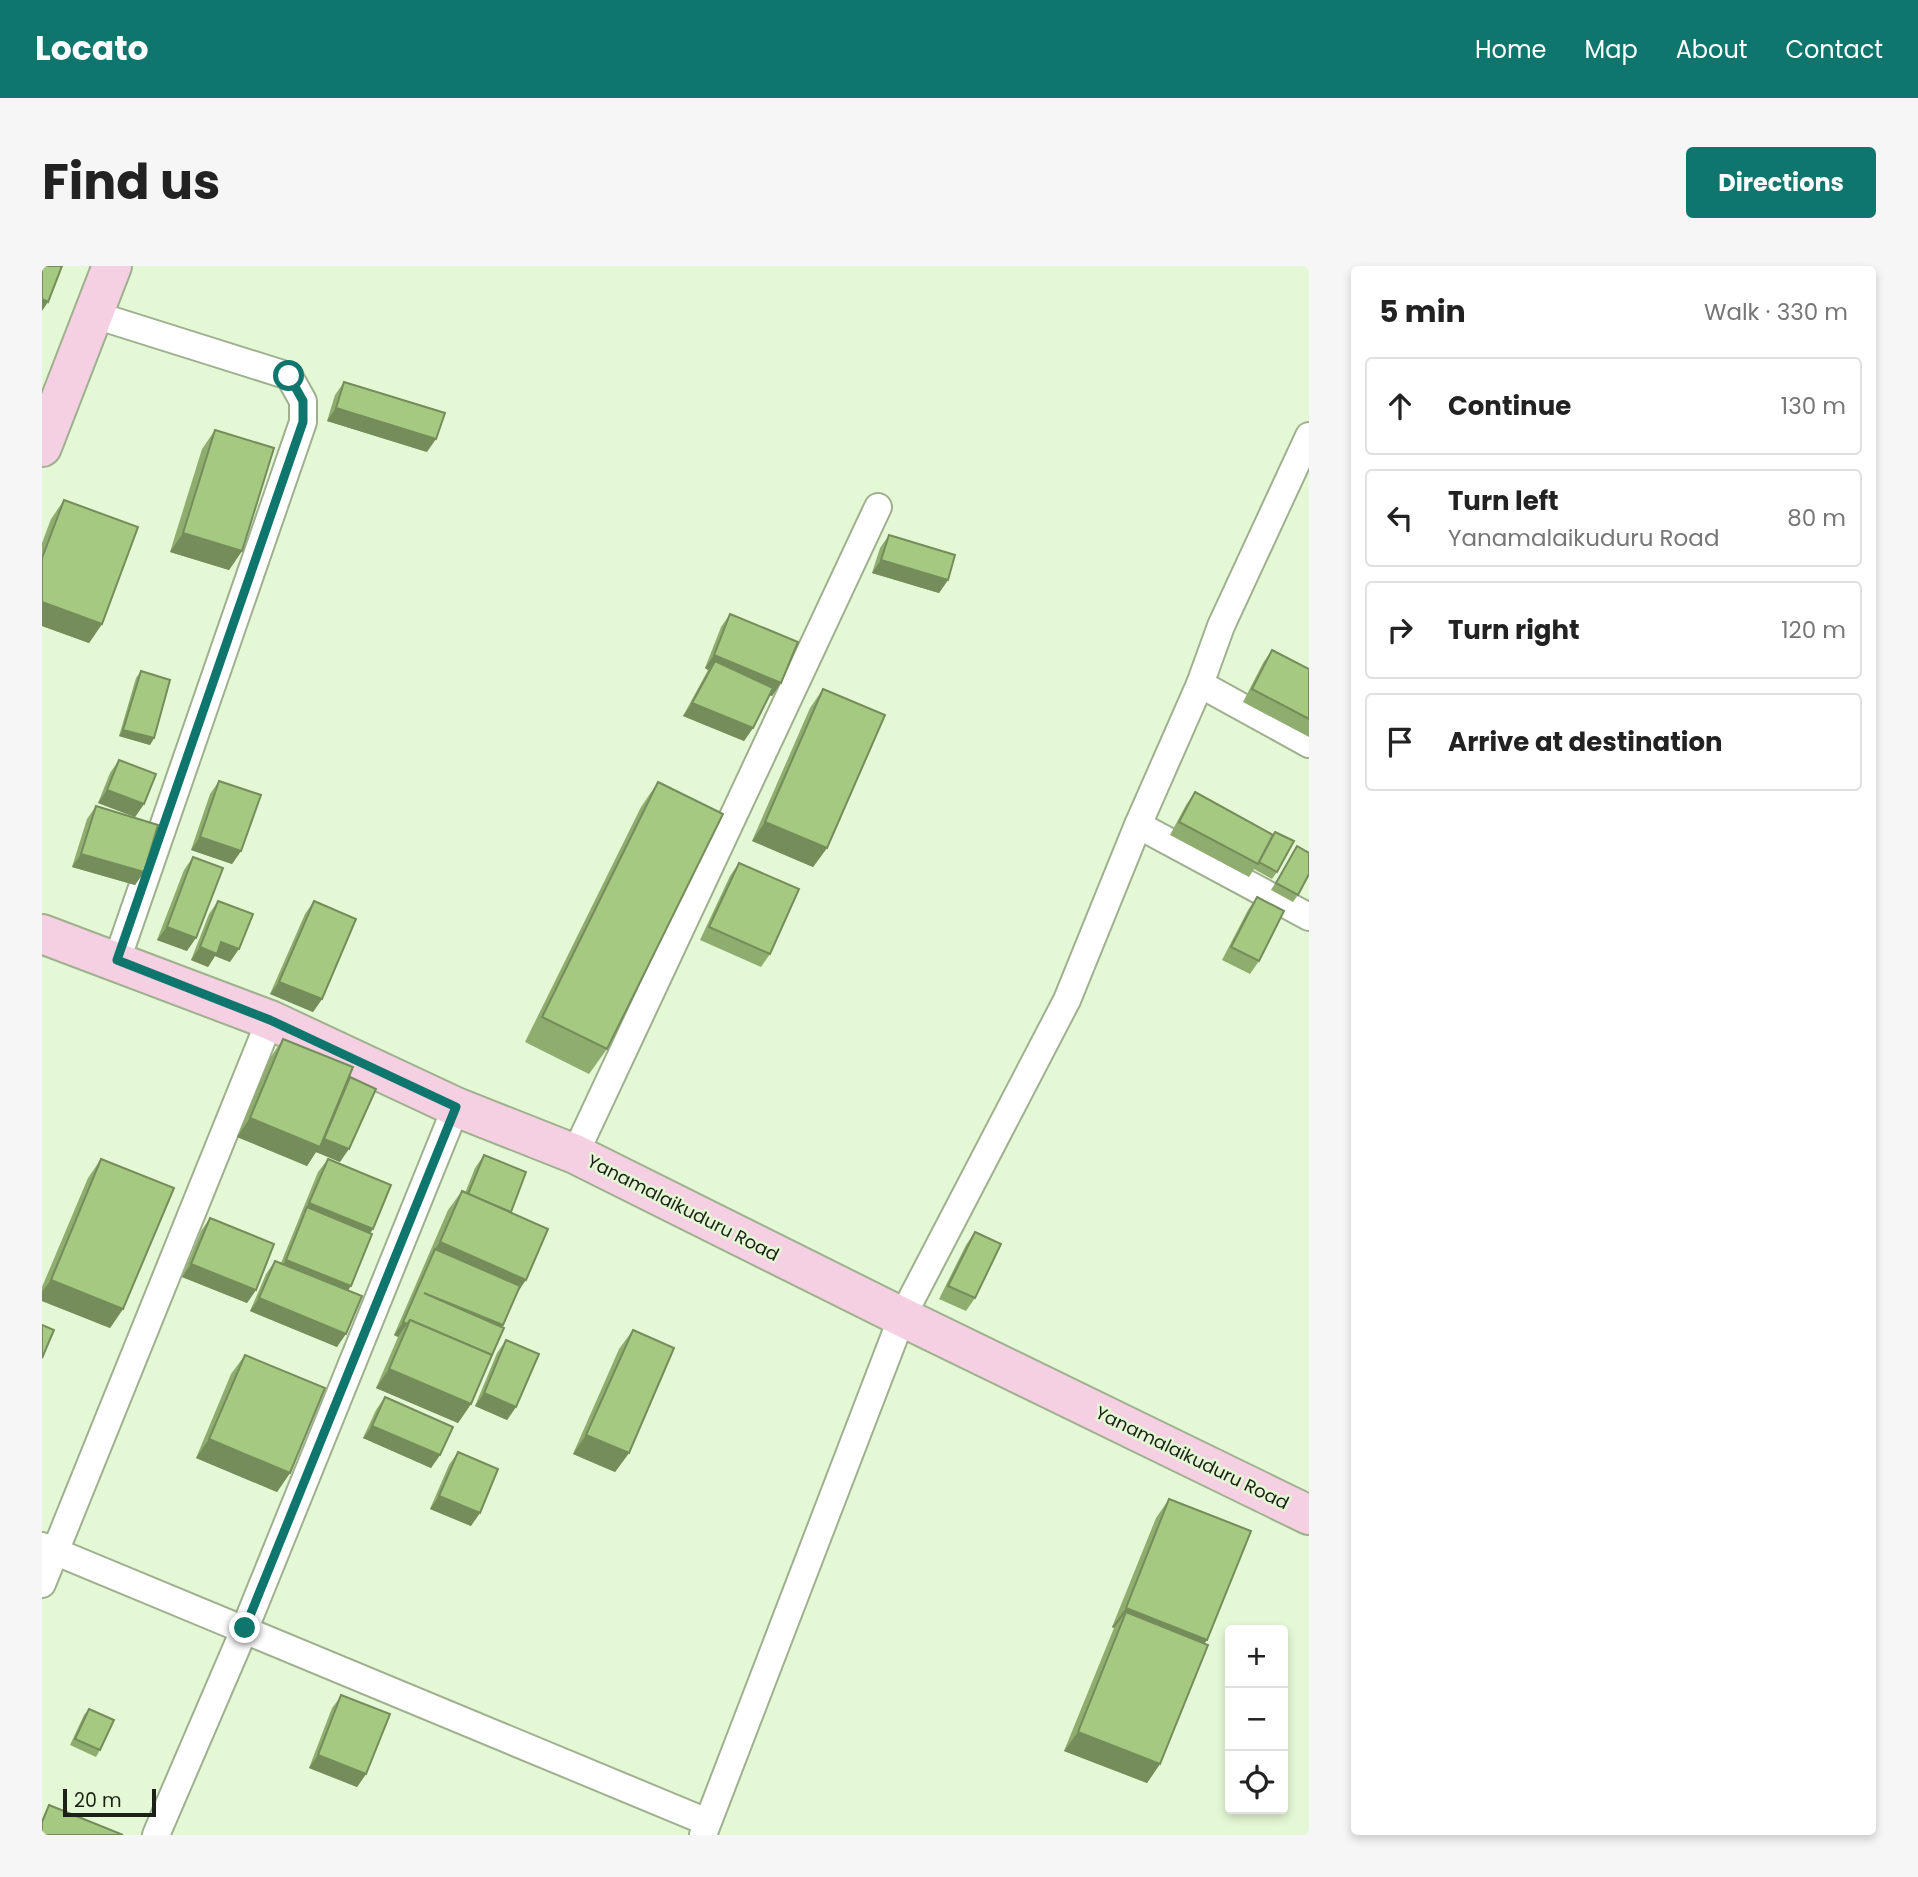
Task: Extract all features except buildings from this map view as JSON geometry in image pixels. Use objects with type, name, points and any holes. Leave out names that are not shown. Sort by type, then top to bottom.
[{"type":"street","points":[[42,447],[112,266]]},
{"type":"street","points":[[95,315],[289,376],[303,401],[303,422],[117,960]]},
{"type":"street","points":[[49,1549],[245,1628],[705,1829],[901,1318],[1067,1000],[1138,824],[1200,684],[1221,626],[1309,436]]},
{"type":"street","points":[[575,1154],[878,507]]},
{"type":"street","points":[[1200,684],[1309,744]]},
{"type":"street","points":[[1138,824],[1309,917]]},
{"type":"street","name":"Yanamalaikuduru Road","points":[[42,934],[117,960],[270,1020],[456,1107],[575,1154],[901,1318],[1309,1515]]},
{"type":"street","points":[[42,1584],[49,1549],[270,1020]]},
{"type":"street","points":[[156,1835],[245,1628],[456,1107]]},
{"type":"route","points":[[245,1628],[456,1107],[270,1020],[117,960],[303,422],[303,401],[289,376]]}]
